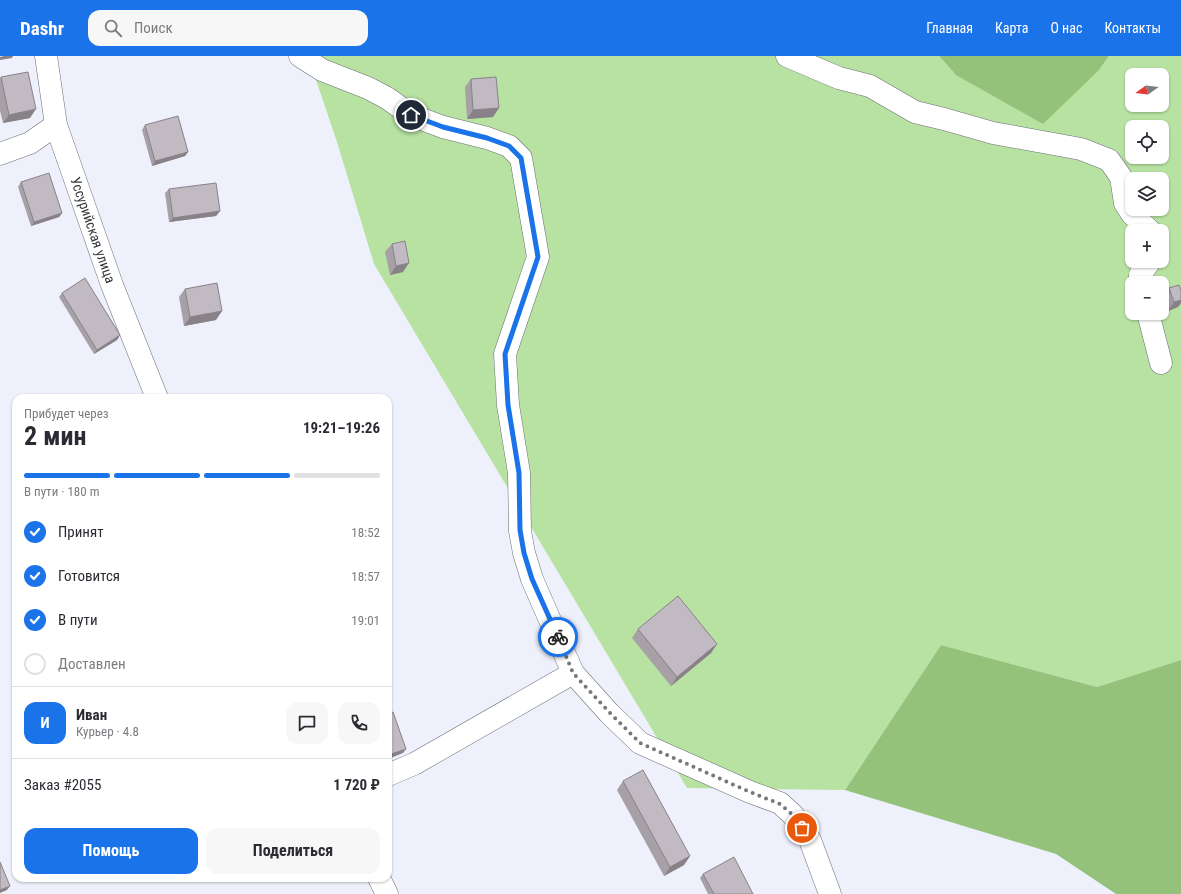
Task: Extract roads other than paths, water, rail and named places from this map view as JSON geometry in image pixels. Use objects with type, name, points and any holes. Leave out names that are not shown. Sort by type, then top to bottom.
[{"type":"street","name":"Уссурийская улица","points":[[46,56],[56,125],[112,285],[155,394]]},
{"type":"street","points":[[300,56],[322,70],[368,88],[411,115],[443,127],[487,138],[509,146],[521,158],[538,257],[505,354],[508,405],[519,473],[520,530],[524,553],[532,579],[573,673],[609,712],[640,743],[780,804],[793,815],[810,840],[830,894]]},
{"type":"street","points":[[787,56],[839,78],[870,86],[915,112],[993,134],[1081,149],[1109,160],[1121,177],[1125,203],[1132,214],[1143,224]]},
{"type":"street","points":[[0,154],[30,143],[56,125]]},
{"type":"street","points":[[1150,320],[1161,364]]},
{"type":"street","points":[[392,773],[414,764],[573,673]]},
{"type":"street","points":[[382,882],[387,894]]}]
